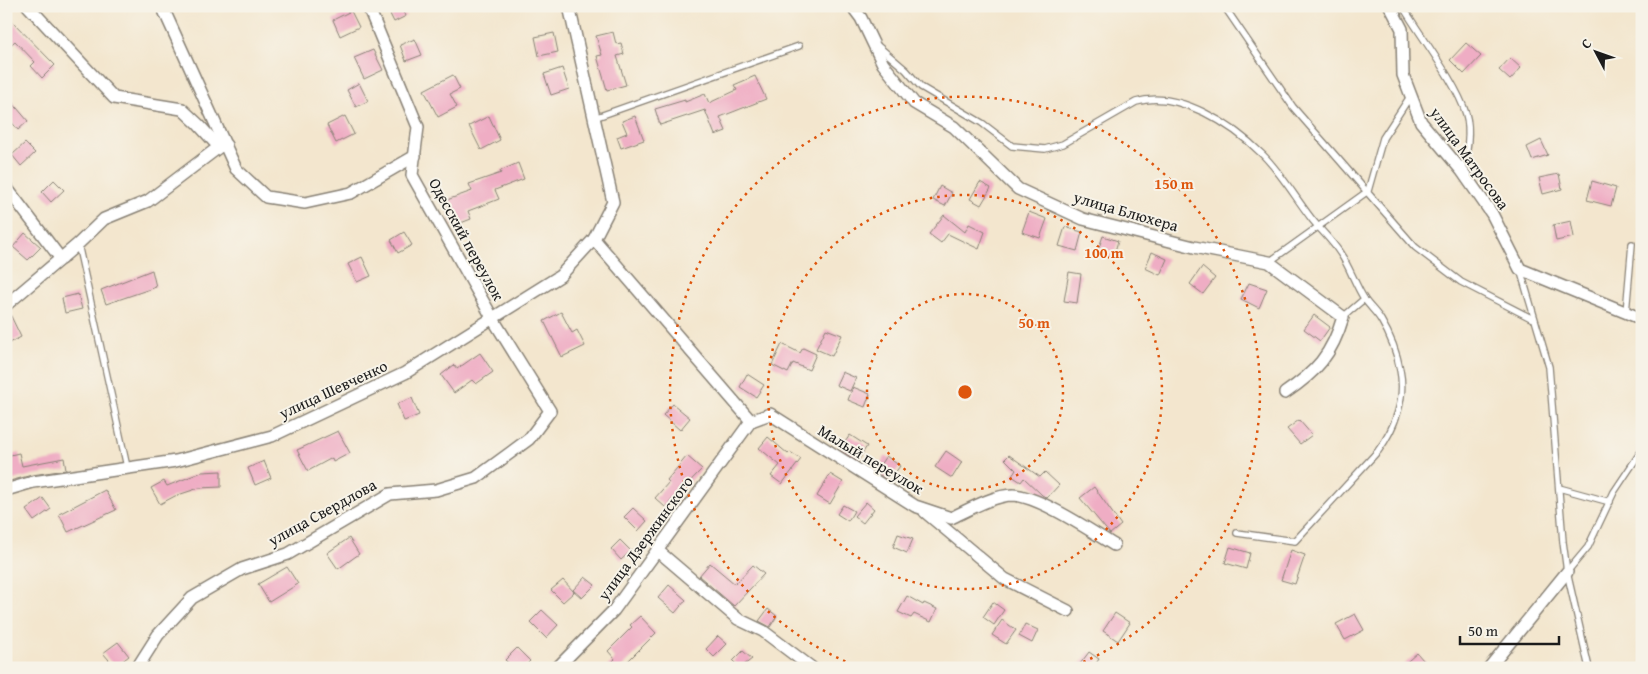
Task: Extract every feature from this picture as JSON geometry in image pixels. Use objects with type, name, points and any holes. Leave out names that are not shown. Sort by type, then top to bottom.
[{"type":"street","points":[[28,6],[114,98],[182,109],[223,146]]},
{"type":"street","points":[[162,6],[223,146],[236,169],[266,197],[305,203],[351,193],[415,156]]},
{"type":"street","name":"Одесский переулок","points":[[368,6],[418,127],[412,175],[493,318]]},
{"type":"street","points":[[569,6],[594,118]]},
{"type":"street","name":"улица Блюхера","points":[[852,6],[861,18],[884,64],[914,103],[954,127],[1018,189],[1083,219],[1194,247],[1269,262]]},
{"type":"street","name":"улица Матросова","points":[[1390,6],[1403,12],[1403,75],[1421,122],[1462,171],[1492,214],[1520,269]]},
{"type":"street","name":"улица Шевченко","points":[[6,490],[33,482],[176,461],[272,436],[405,373],[560,276],[594,239],[613,202],[594,118]]},
{"type":"street","points":[[6,305],[78,244],[104,219],[148,201],[223,146]]},
{"type":"street","points":[[6,187],[60,259]]},
{"type":"street","points":[[594,239],[751,421]]},
{"type":"street","points":[[1269,262],[1343,317],[1337,339],[1312,374],[1285,393]]},
{"type":"street","points":[[1520,269],[1642,319]]},
{"type":"street","name":"улица Свердлова","points":[[137,668],[158,635],[192,598],[242,569],[288,554],[390,494],[436,490],[476,478],[529,439],[550,411],[493,318]]},
{"type":"street","name":"Малый переулок","points":[[751,421],[770,414],[920,508],[951,518],[982,503],[1013,495],[1032,500],[1114,545]]},
{"type":"street","name":"улица Дзержинского","points":[[557,668],[614,610],[751,421]]},
{"type":"street","points":[[920,508],[1005,579],[1068,611]]},
{"type":"street","points":[[657,550],[738,619],[764,631],[812,668]]},
{"type":"street","points":[[1489,668],[1567,572]]},
{"type":"lane","points":[[1224,6],[1293,107],[1416,247],[1461,282],[1533,320]]},
{"type":"lane","points":[[1403,12],[1458,95],[1467,115],[1468,154],[1462,171]]},
{"type":"lane","points":[[873,42],[906,70],[921,87],[982,123],[1012,146],[1045,149],[1063,144],[1136,102],[1149,98],[1165,99],[1199,110],[1228,127],[1263,155],[1318,227],[1340,252],[1364,299],[1381,320],[1391,340],[1400,370],[1401,399],[1397,417],[1390,436],[1358,474],[1295,541],[1237,533]]},
{"type":"lane","points":[[594,118],[799,46]]},
{"type":"lane","points":[[1269,262],[1368,191],[1383,138],[1411,95]]},
{"type":"lane","points":[[78,244],[127,468]]},
{"type":"lane","points":[[1626,313],[1632,244]]},
{"type":"lane","points":[[1520,269],[1533,320],[1549,367],[1567,572],[1589,668]]},
{"type":"lane","points":[[1343,317],[1364,299]]},
{"type":"lane","points":[[1567,572],[1588,547],[1610,502],[1642,450]]},
{"type":"lane","points":[[1559,488],[1610,502]]},
{"type":"building","points":[[394,6],[401,6],[406,16],[394,22],[388,10]]},
{"type":"building","points":[[351,11],[359,27],[340,36],[333,20]]},
{"type":"building","points":[[6,15],[55,65],[42,78],[31,66],[35,62],[15,41],[6,49]]},
{"type":"building","points":[[613,32],[616,44],[621,43],[624,54],[617,56],[626,85],[607,90],[597,56],[602,55],[596,36]]},
{"type":"building","points":[[554,33],[558,52],[539,56],[535,37]]},
{"type":"building","points":[[415,39],[422,55],[406,61],[400,45]]},
{"type":"building","points":[[1466,43],[1481,56],[1464,74],[1450,60]]},
{"type":"building","points":[[373,50],[383,70],[364,79],[354,58]]},
{"type":"building","points":[[1510,58],[1521,68],[1510,80],[1499,70]]},
{"type":"building","points":[[562,68],[569,89],[551,95],[544,74]]},
{"type":"building","points":[[453,75],[460,89],[450,94],[457,107],[438,117],[424,90]]},
{"type":"building","points":[[755,76],[766,99],[720,117],[726,131],[715,135],[705,110],[660,125],[655,109],[685,100],[685,102],[705,94],[709,103],[737,90],[734,85]]},
{"type":"building","points":[[359,83],[368,101],[356,107],[347,90]]},
{"type":"building","points":[[6,95],[28,121],[18,130],[6,115]]},
{"type":"building","points":[[345,116],[354,134],[336,143],[327,125]]},
{"type":"building","points":[[489,116],[500,140],[481,150],[469,126]]},
{"type":"building","points":[[635,116],[644,140],[621,148],[617,137],[627,133],[622,121]]},
{"type":"building","points":[[1541,140],[1548,155],[1532,160],[1527,147]]},
{"type":"building","points":[[25,143],[35,153],[21,166],[12,155]]},
{"type":"building","points":[[518,163],[524,179],[495,190],[499,199],[468,211],[471,219],[453,226],[444,201],[472,191],[469,184],[501,173],[500,171]]},
{"type":"building","points":[[1559,174],[1562,189],[1543,194],[1539,178]]},
{"type":"building","points":[[54,180],[64,190],[51,202],[42,192]]},
{"type":"building","points":[[1592,181],[1616,188],[1611,206],[1587,200]]},
{"type":"building","points":[[980,182],[991,188],[981,205],[970,199]]},
{"type":"building","points":[[940,186],[952,193],[945,206],[933,200]]},
{"type":"building","points":[[1029,212],[1047,219],[1040,238],[1022,232]]},
{"type":"building","points":[[944,215],[965,232],[969,224],[985,232],[979,249],[948,234],[941,243],[929,234]]},
{"type":"building","points":[[1571,221],[1574,237],[1556,241],[1553,225]]},
{"type":"building","points":[[1065,227],[1082,232],[1077,251],[1059,246]]},
{"type":"building","points":[[404,232],[412,245],[398,253],[391,240]]},
{"type":"building","points":[[25,233],[41,247],[28,260],[13,247]]},
{"type":"building","points":[[1103,236],[1118,241],[1113,258],[1097,253]]},
{"type":"building","points":[[1152,252],[1167,259],[1160,275],[1145,268]]},
{"type":"building","points":[[362,257],[371,276],[357,282],[348,264]]},
{"type":"building","points":[[1202,267],[1215,278],[1203,294],[1190,284]]},
{"type":"building","points":[[152,270],[156,287],[106,304],[101,290]]},
{"type":"building","points":[[1069,272],[1081,274],[1077,303],[1064,301]]},
{"type":"building","points":[[1249,283],[1267,289],[1259,308],[1241,299]]},
{"type":"building","points":[[78,294],[82,309],[65,313],[62,298]]},
{"type":"building","points":[[6,312],[9,312],[21,337],[6,345]]},
{"type":"building","points":[[561,312],[572,333],[577,330],[585,346],[562,357],[544,321]]},
{"type":"building","points":[[1314,315],[1330,327],[1320,341],[1304,329]]},
{"type":"building","points":[[826,329],[842,335],[832,356],[816,349]]},
{"type":"building","points":[[782,344],[800,353],[803,348],[816,354],[809,370],[793,363],[788,373],[772,365]]},
{"type":"building","points":[[480,353],[493,372],[476,384],[472,380],[454,393],[441,375],[454,365],[457,369]]},
{"type":"building","points":[[842,372],[856,378],[850,391],[836,385]]},
{"type":"building","points":[[747,374],[764,385],[756,397],[740,387]]},
{"type":"building","points":[[853,387],[870,394],[865,407],[848,400]]},
{"type":"building","points":[[412,398],[419,415],[404,421],[397,404]]},
{"type":"building","points":[[673,404],[690,418],[680,430],[663,415]]},
{"type":"building","points":[[1299,420],[1312,435],[1300,444],[1287,429]]},
{"type":"building","points":[[338,431],[350,453],[333,462],[332,458],[308,471],[297,450]]},
{"type":"building","points":[[850,435],[867,446],[858,461],[840,449]]},
{"type":"building","points":[[768,437],[788,454],[790,452],[801,459],[782,484],[771,476],[780,465],[759,448]]},
{"type":"building","points":[[946,451],[962,462],[952,478],[935,467]]},
{"type":"building","points":[[19,453],[22,466],[64,458],[66,470],[32,475],[6,482],[6,456]]},
{"type":"building","points":[[1009,455],[1040,477],[1045,472],[1059,485],[1047,498],[1042,495],[1024,478],[1021,482],[1012,476],[1016,470],[1005,459]]},
{"type":"building","points":[[687,456],[702,469],[665,507],[655,498]]},
{"type":"building","points":[[886,456],[900,466],[889,481],[875,472]]},
{"type":"building","points":[[264,461],[271,478],[255,485],[248,468]]},
{"type":"building","points":[[221,471],[221,487],[199,488],[175,496],[160,504],[151,488],[164,481],[167,486],[202,472]]},
{"type":"building","points":[[830,474],[843,482],[830,504],[817,496]]},
{"type":"building","points":[[1094,487],[1121,525],[1110,534],[1080,498]]},
{"type":"building","points":[[105,490],[116,510],[68,532],[59,514]]},
{"type":"building","points":[[43,498],[51,509],[34,521],[26,510]]},
{"type":"building","points":[[866,502],[874,509],[863,523],[854,516]]},
{"type":"building","points":[[843,505],[854,511],[848,521],[837,514]]},
{"type":"building","points":[[633,508],[647,521],[638,531],[624,517]]},
{"type":"building","points":[[898,534],[913,539],[907,553],[893,547]]},
{"type":"building","points":[[349,538],[359,554],[338,569],[327,553]]},
{"type":"building","points":[[620,540],[631,551],[621,560],[611,549]]},
{"type":"building","points":[[1230,547],[1250,553],[1246,569],[1225,563]]},
{"type":"building","points":[[1291,550],[1305,555],[1295,584],[1281,580]]},
{"type":"building","points":[[710,563],[735,584],[753,565],[764,574],[734,606],[699,576]]},
{"type":"building","points":[[287,567],[298,584],[269,602],[258,584]]},
{"type":"building","points":[[585,577],[595,585],[582,598],[573,590]]},
{"type":"building","points":[[563,580],[574,592],[563,602],[551,590]]},
{"type":"building","points":[[669,585],[686,600],[675,613],[658,598]]},
{"type":"building","points":[[907,596],[923,605],[924,603],[937,609],[931,622],[914,614],[911,618],[898,612]]},
{"type":"building","points":[[993,602],[1004,610],[994,625],[983,617]]},
{"type":"building","points":[[768,609],[777,616],[770,627],[759,621]]},
{"type":"building","points":[[542,610],[558,625],[546,638],[530,622]]},
{"type":"building","points":[[1115,613],[1130,623],[1118,641],[1103,631]]},
{"type":"building","points":[[1355,614],[1364,630],[1345,640],[1336,624]]},
{"type":"building","points":[[640,616],[656,633],[621,668],[606,668],[615,659],[608,651],[632,627],[630,625]]},
{"type":"building","points":[[1002,620],[1016,630],[1006,644],[992,635]]},
{"type":"building","points":[[1025,624],[1038,630],[1032,643],[1019,636]]},
{"type":"building","points":[[718,636],[727,644],[714,657],[706,649]]},
{"type":"building","points":[[118,642],[129,656],[115,667],[103,653]]},
{"type":"building","points":[[517,648],[530,661],[523,668],[514,668],[505,660]]},
{"type":"building","points":[[743,651],[752,659],[740,668],[733,661]]},
{"type":"building","points":[[1089,652],[1099,659],[1093,668],[1077,668]]},
{"type":"building","points":[[1417,653],[1430,668],[1400,668]]}]
